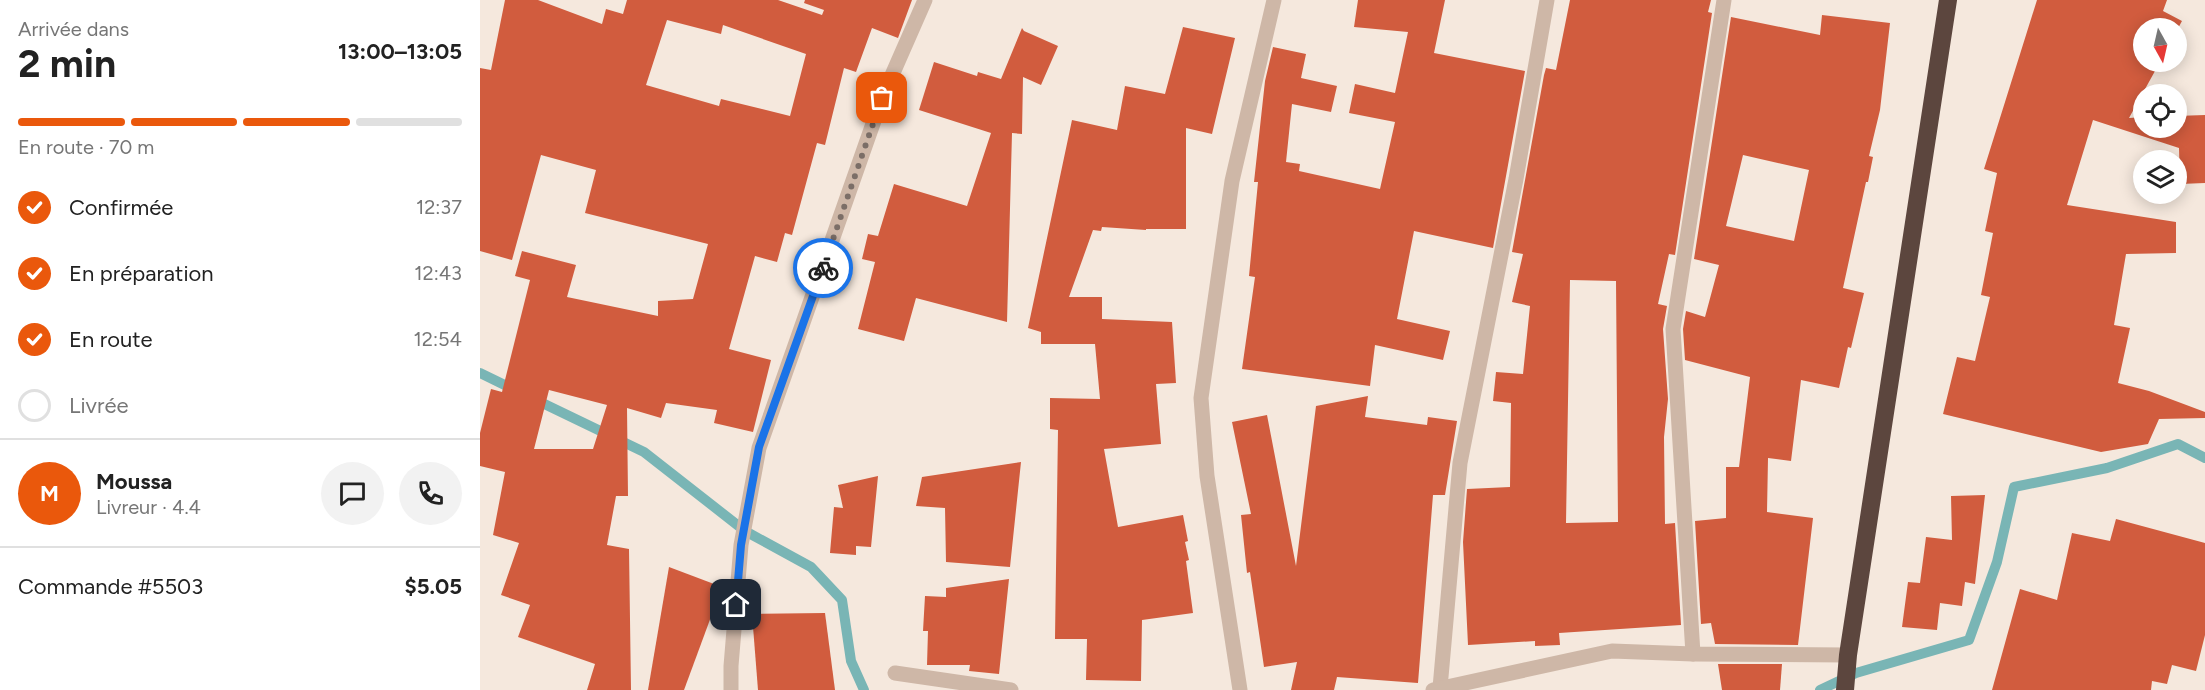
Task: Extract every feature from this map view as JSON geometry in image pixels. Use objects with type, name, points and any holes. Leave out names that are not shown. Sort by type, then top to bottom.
[{"type":"highway","points":[[1845,690],[1847,660],[1948,0]]},
{"type":"street","points":[[731,690],[741,545],[759,447],[882,98],[925,0]]},
{"type":"street","points":[[1240,690],[1207,476],[1202,398],[1232,182],[1274,0]]},
{"type":"street","points":[[1547,0],[1516,179],[1460,463],[1436,689],[1612,651],[1847,660]]},
{"type":"street","points":[[1693,654],[1673,329],[1724,0]]},
{"type":"street","points":[[895,673],[1011,690]]},
{"type":"building","points":[[505,0],[538,0],[602,24],[606,9],[623,14],[627,0],[778,0],[822,15],[824,10],[804,3],[805,0],[912,0],[898,38],[872,28],[856,72],[844,68],[825,145],[817,143],[792,235],[785,233],[777,262],[755,256],[729,349],[771,360],[753,432],[714,423],[717,410],[666,403],[661,418],[627,408],[628,496],[616,496],[607,545],[629,549],[631,690],[587,690],[595,664],[518,637],[530,605],[501,595],[519,543],[493,535],[505,472],[480,466],[480,433],[491,389],[502,392],[530,280],[515,276],[522,251],[576,265],[567,297],[658,316],[658,301],[693,299],[708,244],[585,213],[596,170],[541,155],[512,260],[480,251],[480,68],[491,70]],"holes":[[[667,20],[721,34],[723,25],[806,54],[790,116],[721,99],[719,106],[646,85]],[[549,390],[607,405],[593,449],[534,449]]]},
{"type":"building","points":[[1358,0],[1445,0],[1434,53],[1525,71],[1493,248],[1414,231],[1397,319],[1450,331],[1443,360],[1375,345],[1370,386],[1242,369],[1255,277],[1249,276],[1258,182],[1254,182],[1265,81],[1273,47],[1306,54],[1301,78],[1337,86],[1331,112],[1292,104],[1286,162],[1300,164],[1299,171],[1380,189],[1395,122],[1349,113],[1355,84],[1395,93],[1408,32],[1354,27]]},
{"type":"building","points":[[1570,0],[1711,0],[1708,12],[1712,13],[1675,255],[1669,254],[1658,304],[1667,306],[1663,329],[1668,399],[1664,437],[1665,524],[1675,523],[1681,625],[1559,633],[1560,645],[1535,646],[1535,641],[1468,645],[1463,542],[1467,489],[1510,487],[1511,403],[1493,401],[1496,372],[1523,374],[1530,306],[1512,302],[1523,254],[1512,252],[1544,75],[1546,68],[1556,70]],"holes":[[[1570,280],[1616,281],[1618,522],[1566,523]]]},
{"type":"building","points":[[2037,0],[2167,0],[2163,11],[2176,18],[2133,18],[2133,72],[2154,72],[2148,84],[2133,84],[2133,111],[2129,118],[2133,118],[2133,133],[2093,120],[2067,205],[2176,222],[2176,253],[2126,254],[2114,325],[2130,328],[2118,383],[2149,391],[2205,412],[2205,418],[2159,419],[2148,444],[2101,452],[1943,414],[1957,357],[1975,361],[1990,297],[1981,295],[1993,233],[1985,231],[1997,173],[1984,169]]},
{"type":"building","points":[[1822,15],[1890,23],[1880,110],[1869,156],[1873,157],[1843,288],[1864,293],[1839,388],[1801,380],[1791,461],[1768,458],[1767,512],[1813,518],[1798,645],[1715,644],[1711,623],[1701,624],[1695,521],[1726,518],[1726,467],[1739,467],[1750,377],[1685,360],[1683,329],[1686,311],[1705,317],[1719,265],[1694,259],[1731,17],[1820,35]],"holes":[[[1743,155],[1809,170],[1794,241],[1726,226]]]},
{"type":"building","points":[[1183,27],[1235,38],[1212,134],[1186,128],[1186,229],[1146,230],[1102,227],[1101,231],[1093,230],[1069,297],[1102,297],[1102,319],[1172,322],[1176,383],[1156,384],[1161,444],[1104,449],[1118,527],[1183,515],[1188,541],[1185,542],[1189,560],[1186,561],[1193,613],[1142,620],[1141,681],[1086,680],[1087,639],[1055,639],[1058,430],[1050,429],[1050,398],[1100,399],[1095,344],[1041,344],[1041,332],[1028,328],[1072,120],[1117,130],[1125,86],[1165,94]]},
{"type":"building","points":[[1022,28],[1058,46],[1041,85],[1023,77],[1022,134],[1012,133],[1007,322],[916,298],[904,341],[858,329],[875,262],[862,259],[868,234],[878,236],[894,184],[967,206],[991,133],[919,110],[934,62],[977,76],[978,72],[1001,79]]},
{"type":"building","points":[[2205,115],[2205,183],[2187,184],[2187,150],[2179,150],[2179,148],[2148,138],[2187,138],[2187,116]]},
{"type":"building","points":[[1368,396],[1365,417],[1427,425],[1428,417],[1457,421],[1445,495],[1433,495],[1418,683],[1337,677],[1334,690],[1291,690],[1297,662],[1264,667],[1250,572],[1247,573],[1241,515],[1251,514],[1232,422],[1267,415],[1296,566],[1316,406]]},
{"type":"building","points":[[1021,462],[1010,567],[946,562],[945,508],[916,506],[922,477]]},
{"type":"building","points":[[878,476],[871,547],[856,546],[856,555],[830,553],[834,507],[843,508],[838,485]]},
{"type":"building","points":[[1985,495],[1975,584],[1965,582],[1962,606],[1940,603],[1937,630],[1902,627],[1908,582],[1920,583],[1926,537],[1952,540],[1951,496]]},
{"type":"building","points":[[2116,519],[2205,543],[2205,635],[2196,671],[2172,665],[2167,684],[2152,681],[2151,690],[1992,690],[2020,589],[2057,600],[2072,533],[2110,541]]},
{"type":"building","points":[[669,567],[722,587],[684,690],[648,690]]},
{"type":"building","points":[[1009,579],[999,674],[969,671],[970,665],[927,665],[928,631],[923,631],[925,596],[946,597],[946,588]]},
{"type":"building","points":[[825,613],[835,690],[758,690],[752,614]]},
{"type":"building","points":[[1718,664],[1782,664],[1780,690],[1722,690]]},
{"type":"waterway","points":[[480,373],[517,391]]},
{"type":"waterway","points":[[534,399],[644,452],[745,531],[811,567],[842,600],[851,661],[864,690]]},
{"type":"waterway","points":[[1820,690],[1856,673],[1969,640],[1997,562],[2014,487],[2107,468],[2178,444],[2205,458]]},
{"type":"way so far","points":[[823,268],[882,98]]},
{"type":"route","points":[[736,605],[741,545],[759,447],[823,268]]}]
